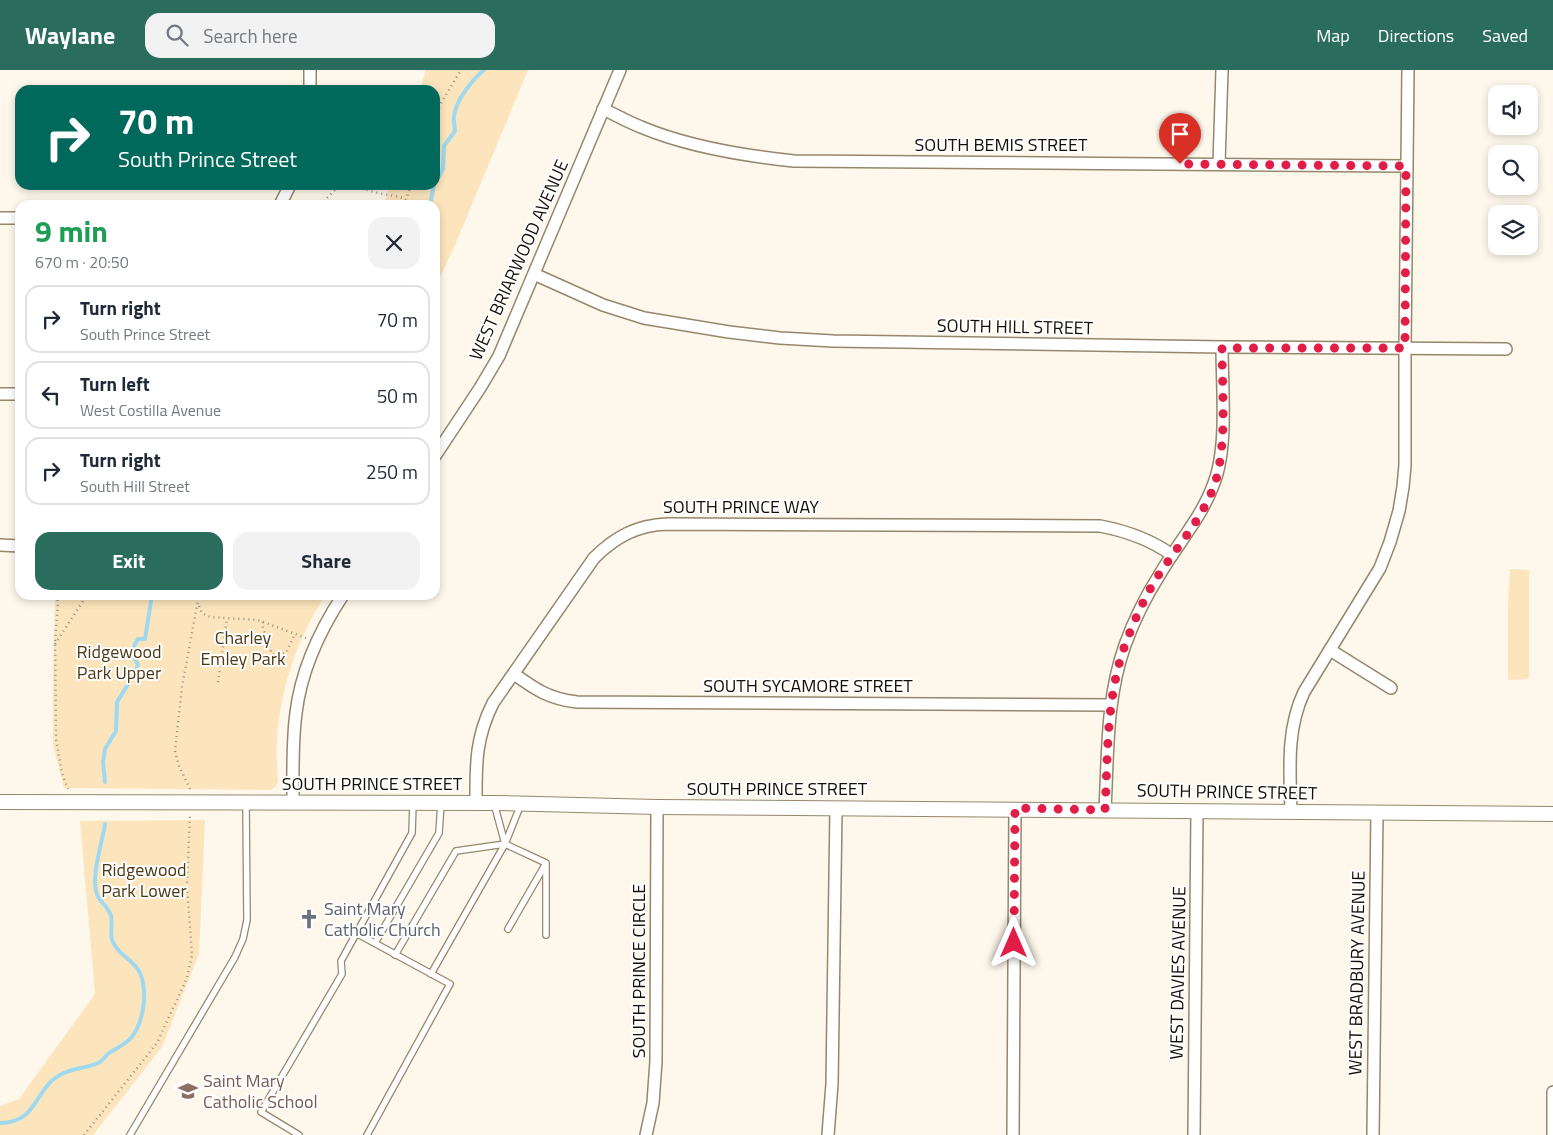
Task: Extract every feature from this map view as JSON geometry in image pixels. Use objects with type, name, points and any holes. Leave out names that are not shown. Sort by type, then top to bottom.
[{"type":"street","points":[[310,70],[310,85]]},
{"type":"street","name":"WEST BRIARWOOD AVENUE","points":[[440,448],[499,356],[620,70]]},
{"type":"street","points":[[1219,164],[1222,70]]},
{"type":"street","points":[[1291,812],[1290,746],[1297,708],[1304,692],[1380,568],[1399,511],[1406,464],[1405,348],[1408,70]]},
{"type":"street","name":"SOUTH BEMIS STREET","points":[[603,109],[642,128],[674,138],[755,157],[794,161],[1406,166]]},
{"type":"street","points":[[0,218],[15,218]]},
{"type":"street","name":"SOUTH HILL STREET","points":[[534,274],[603,305],[644,318],[771,337],[843,341],[1222,348],[1506,349]]},
{"type":"street","points":[[1105,810],[1110,705],[1116,674],[1125,645],[1142,605],[1203,508],[1215,481],[1219,466],[1222,444],[1222,348]]},
{"type":"street","points":[[0,394],[15,394]]},
{"type":"street","name":"SOUTH PRINCE WAY","points":[[476,804],[476,758],[479,738],[493,703],[600,552],[618,537],[633,530],[657,524],[1100,526],[1138,535],[1172,555]]},
{"type":"street","points":[[0,545],[15,546]]},
{"type":"street","points":[[294,802],[296,714],[299,694],[313,649],[340,600]]},
{"type":"street","points":[[1330,650],[1392,688]]},
{"type":"street","name":"SOUTH SYCAMORE STREET","points":[[514,674],[540,692],[556,698],[577,702],[1110,705]]},
{"type":"street","name":"SOUTH PRINCE STREET","points":[[0,802],[441,803],[657,807],[1015,808],[1553,814]]},
{"type":"street","name":"SOUTH PRINCE CIRCLE","points":[[646,1135],[653,1103],[656,1061],[657,807]]},
{"type":"street","points":[[828,1135],[832,1084],[836,808]]},
{"type":"street","points":[[1013,1135],[1015,808]]},
{"type":"street","name":"WEST DAVIES AVENUE","points":[[1194,1135],[1197,811]]},
{"type":"street","name":"WEST BRADBURY AVENUE","points":[[1373,1135],[1377,812]]},
{"type":"street","points":[[1552,1135],[1553,1092]]},
{"type":"lane","points":[[130,1135],[235,957],[243,939],[247,920],[246,803]]},
{"type":"lane","points":[[299,1135],[261,1112],[342,974],[341,961],[412,833],[413,803]]},
{"type":"lane","points":[[375,943],[439,833],[441,803]]},
{"type":"lane","points":[[494,804],[505,844]]},
{"type":"lane","points":[[432,974],[505,844],[521,804]]},
{"type":"lane","points":[[395,954],[456,851],[505,844],[546,863]]},
{"type":"lane","points":[[508,929],[546,863]]},
{"type":"lane","points":[[546,863],[546,935]]},
{"type":"lane","points":[[356,933],[450,984],[367,1135]]},
{"type":"path","points":[[440,105],[461,70]]},
{"type":"path","points":[[325,200],[335,190]]},
{"type":"path","points":[[366,190],[381,194],[392,194],[406,199],[409,190]]},
{"type":"path","points":[[57,600],[55,644],[56,739],[62,773],[68,789],[69,803]]},
{"type":"path","points":[[55,644],[84,600]]},
{"type":"path","points":[[190,789],[179,766],[175,751],[182,687],[198,600]]},
{"type":"path","points":[[198,603],[200,610],[205,615],[227,619],[250,618],[317,642]]},
{"type":"path","points":[[218,682],[227,619]]},
{"type":"path","points":[[263,622],[262,625],[272,654],[276,656],[286,653],[295,634]]},
{"type":"path","points":[[84,1135],[157,1043],[187,978],[192,955],[187,885],[190,814]]},
{"type":"green space","points":[[426,70],[528,70],[440,277],[440,200],[386,200],[388,190],[440,190],[440,85],[422,85]]},
{"type":"green space","points":[[1510,569],[1529,570],[1529,679],[1508,680]]},
{"type":"green space","points":[[55,600],[323,600],[307,627],[286,682],[277,739],[278,781],[271,790],[64,788],[53,745]]},
{"type":"green space","name":"Ridgewood Park Lower","points":[[205,820],[199,954],[162,1047],[93,1135],[0,1135],[0,1106],[19,1099],[95,994],[80,821]]},
{"type":"waterway","points":[[440,174],[443,169],[444,146],[455,131],[455,110],[461,97],[484,70]]},
{"type":"waterway","points":[[431,200],[433,190]]},
{"type":"waterway","points":[[105,782],[103,762],[105,749],[116,731],[117,702],[138,665],[133,649],[138,639],[145,639],[151,600]]},
{"type":"waterway","points":[[0,1123],[22,1117],[29,1111],[46,1087],[62,1074],[100,1062],[109,1053],[129,1040],[139,1024],[144,998],[140,973],[134,964],[115,947],[111,936],[112,922],[110,912],[96,891],[96,867],[105,824]]},
{"type":"place","name":"Saint Mary Catholic Church","points":[[309,919]]},
{"type":"place","name":"Saint Mary Catholic School","points":[[188,1091]]},
{"type":"route","points":[[1014,943],[1015,808],[1105,810],[1110,705],[1116,674],[1125,645],[1142,605],[1160,573],[1210,495],[1219,466],[1222,444],[1222,348],[1405,348],[1406,166],[1180,164]]},
{"type":"park label","name":"Charley Emley Park","points":[[243,648]]},
{"type":"park label","name":"Ridgewood Park Upper","points":[[119,662]]}]
